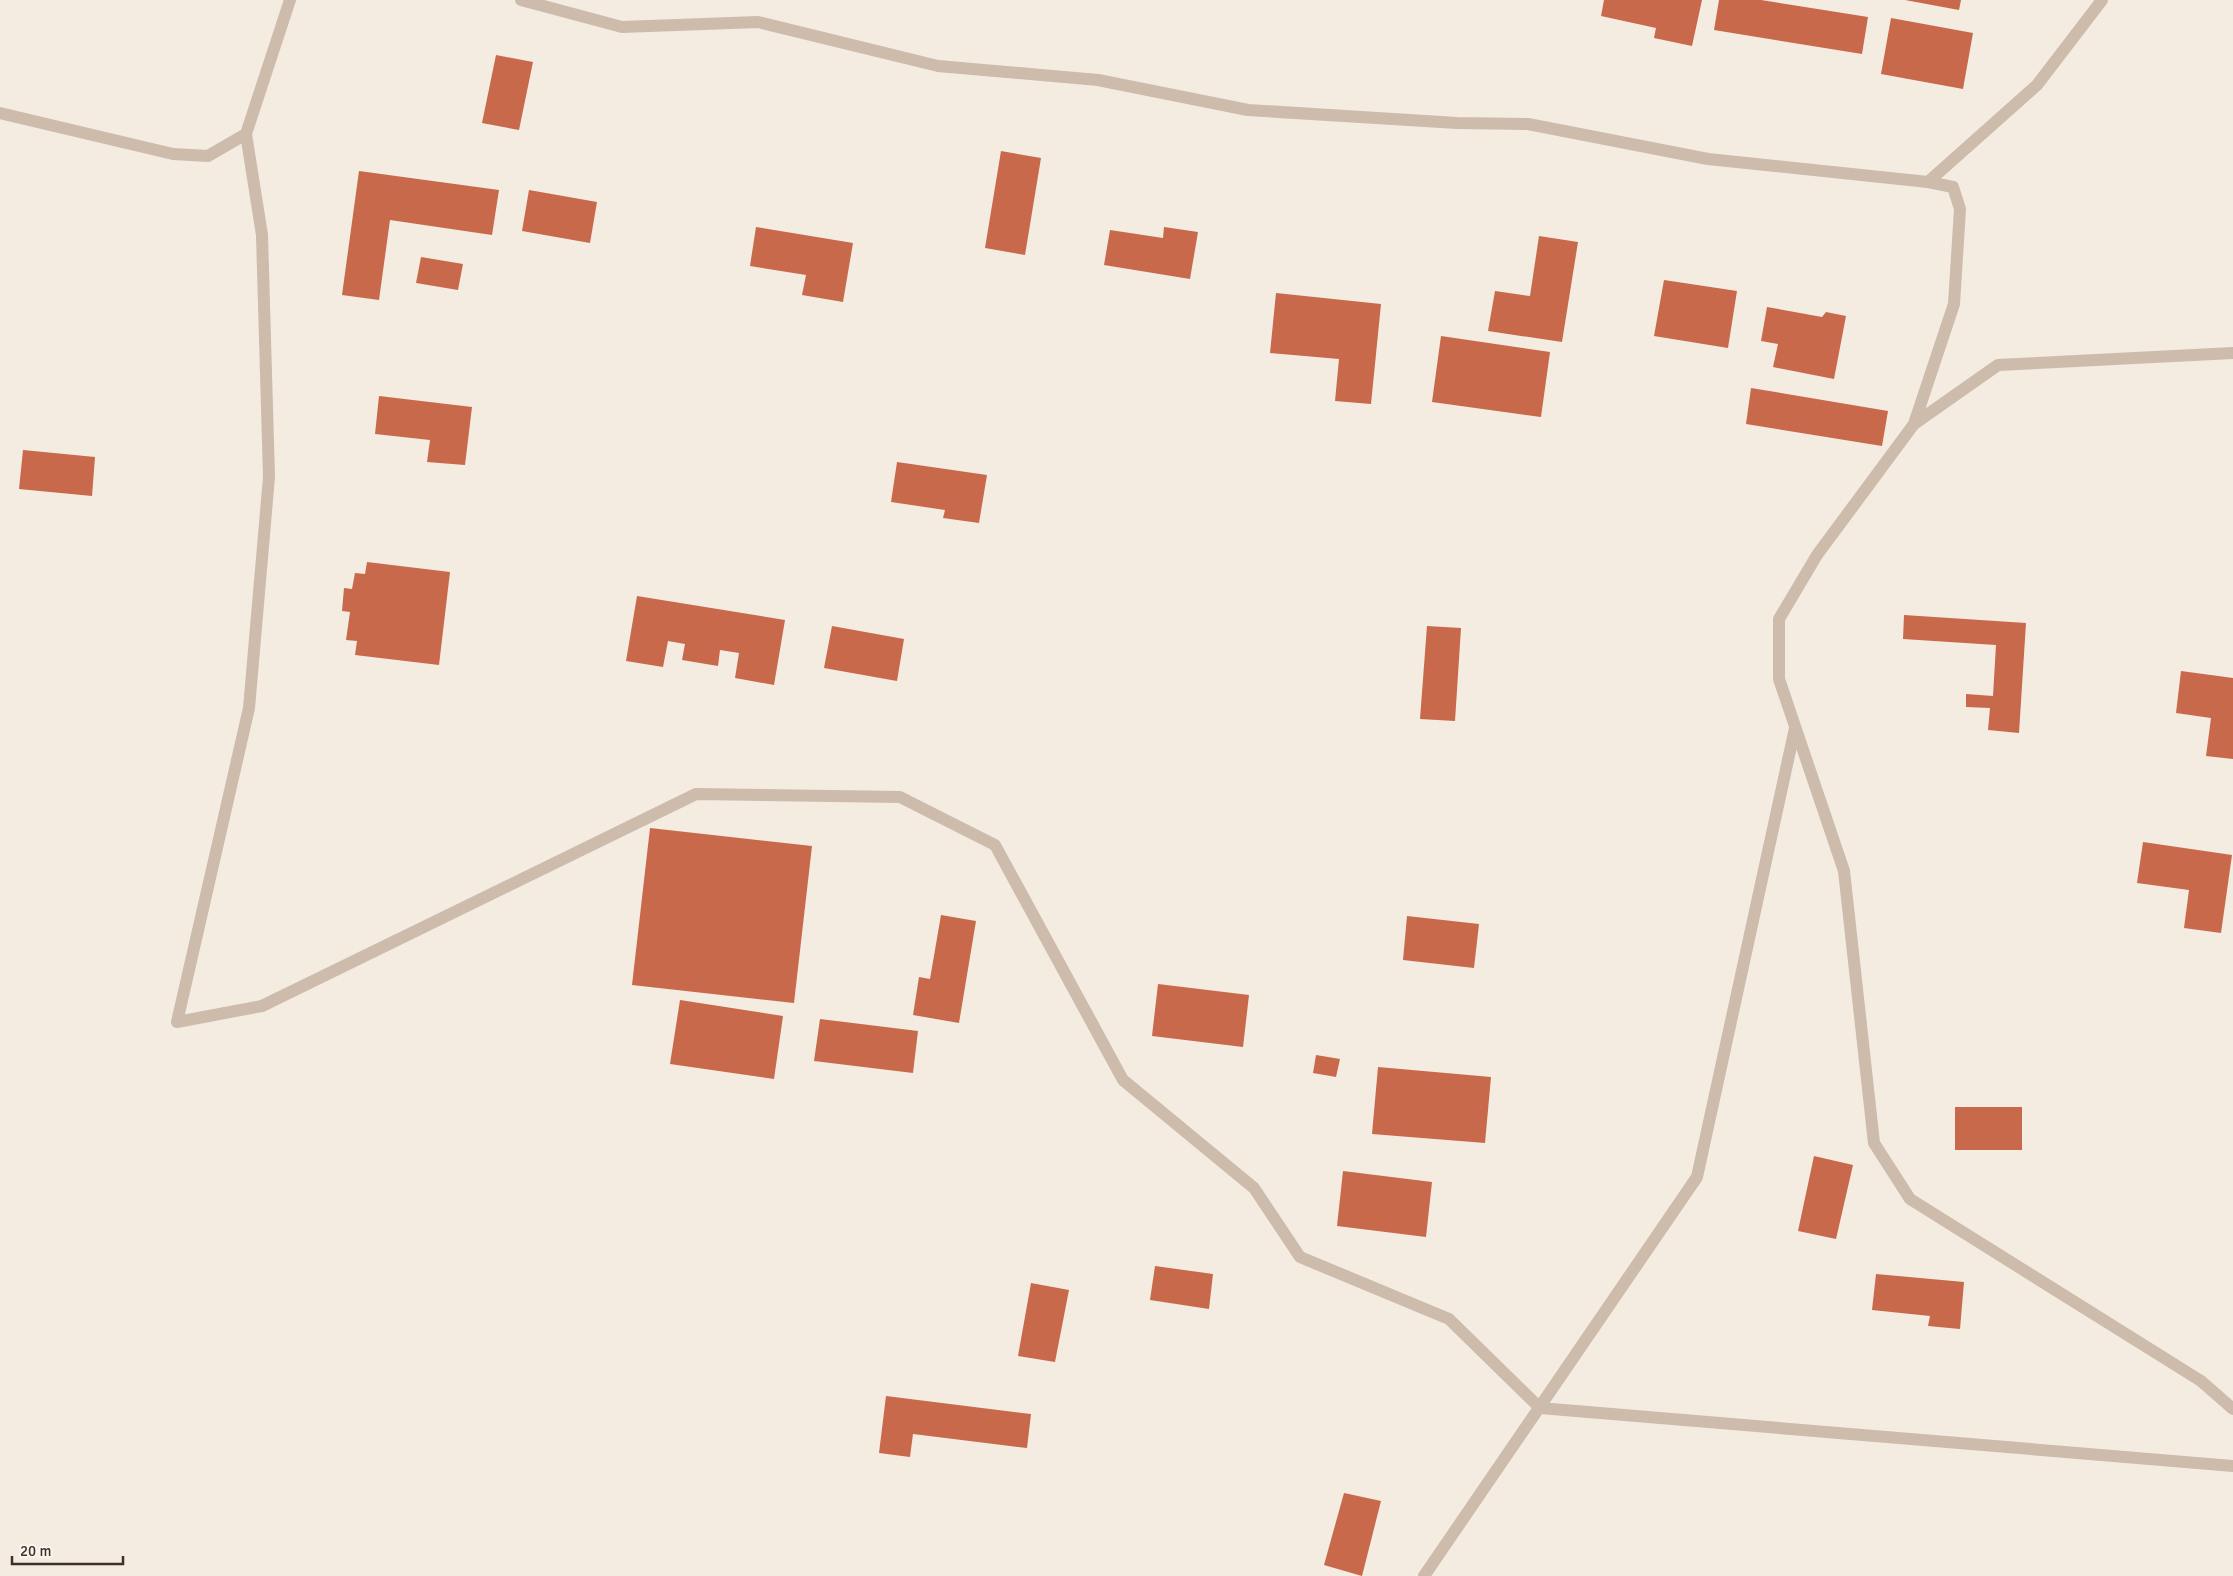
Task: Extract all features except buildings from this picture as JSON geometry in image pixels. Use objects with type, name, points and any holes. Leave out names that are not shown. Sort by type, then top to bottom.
[{"type":"street","points":[[290,0],[246,134],[262,235],[269,476],[249,708],[177,1022],[262,1006],[696,794],[900,797],[995,846],[1123,1080],[1254,1188],[1300,1257],[1449,1319],[1540,1408],[2233,1466]]},
{"type":"street","points":[[521,0],[622,27],[758,22],[938,66],[1098,80],[1248,110],[1457,123],[1528,124],[1708,159],[1928,182],[1953,187],[1960,209],[1954,304],[1914,424],[1817,555],[1779,619],[1779,680],[1844,871],[1874,1143],[1910,1199],[2201,1381],[2233,1409]]},
{"type":"street","points":[[1928,182],[2037,85],[2102,0]]},
{"type":"street","points":[[0,113],[173,154],[208,156],[246,134]]},
{"type":"street","points":[[1914,424],[1998,366],[2233,353]]},
{"type":"street","points":[[1424,1576],[1697,1177],[1795,728]]}]
